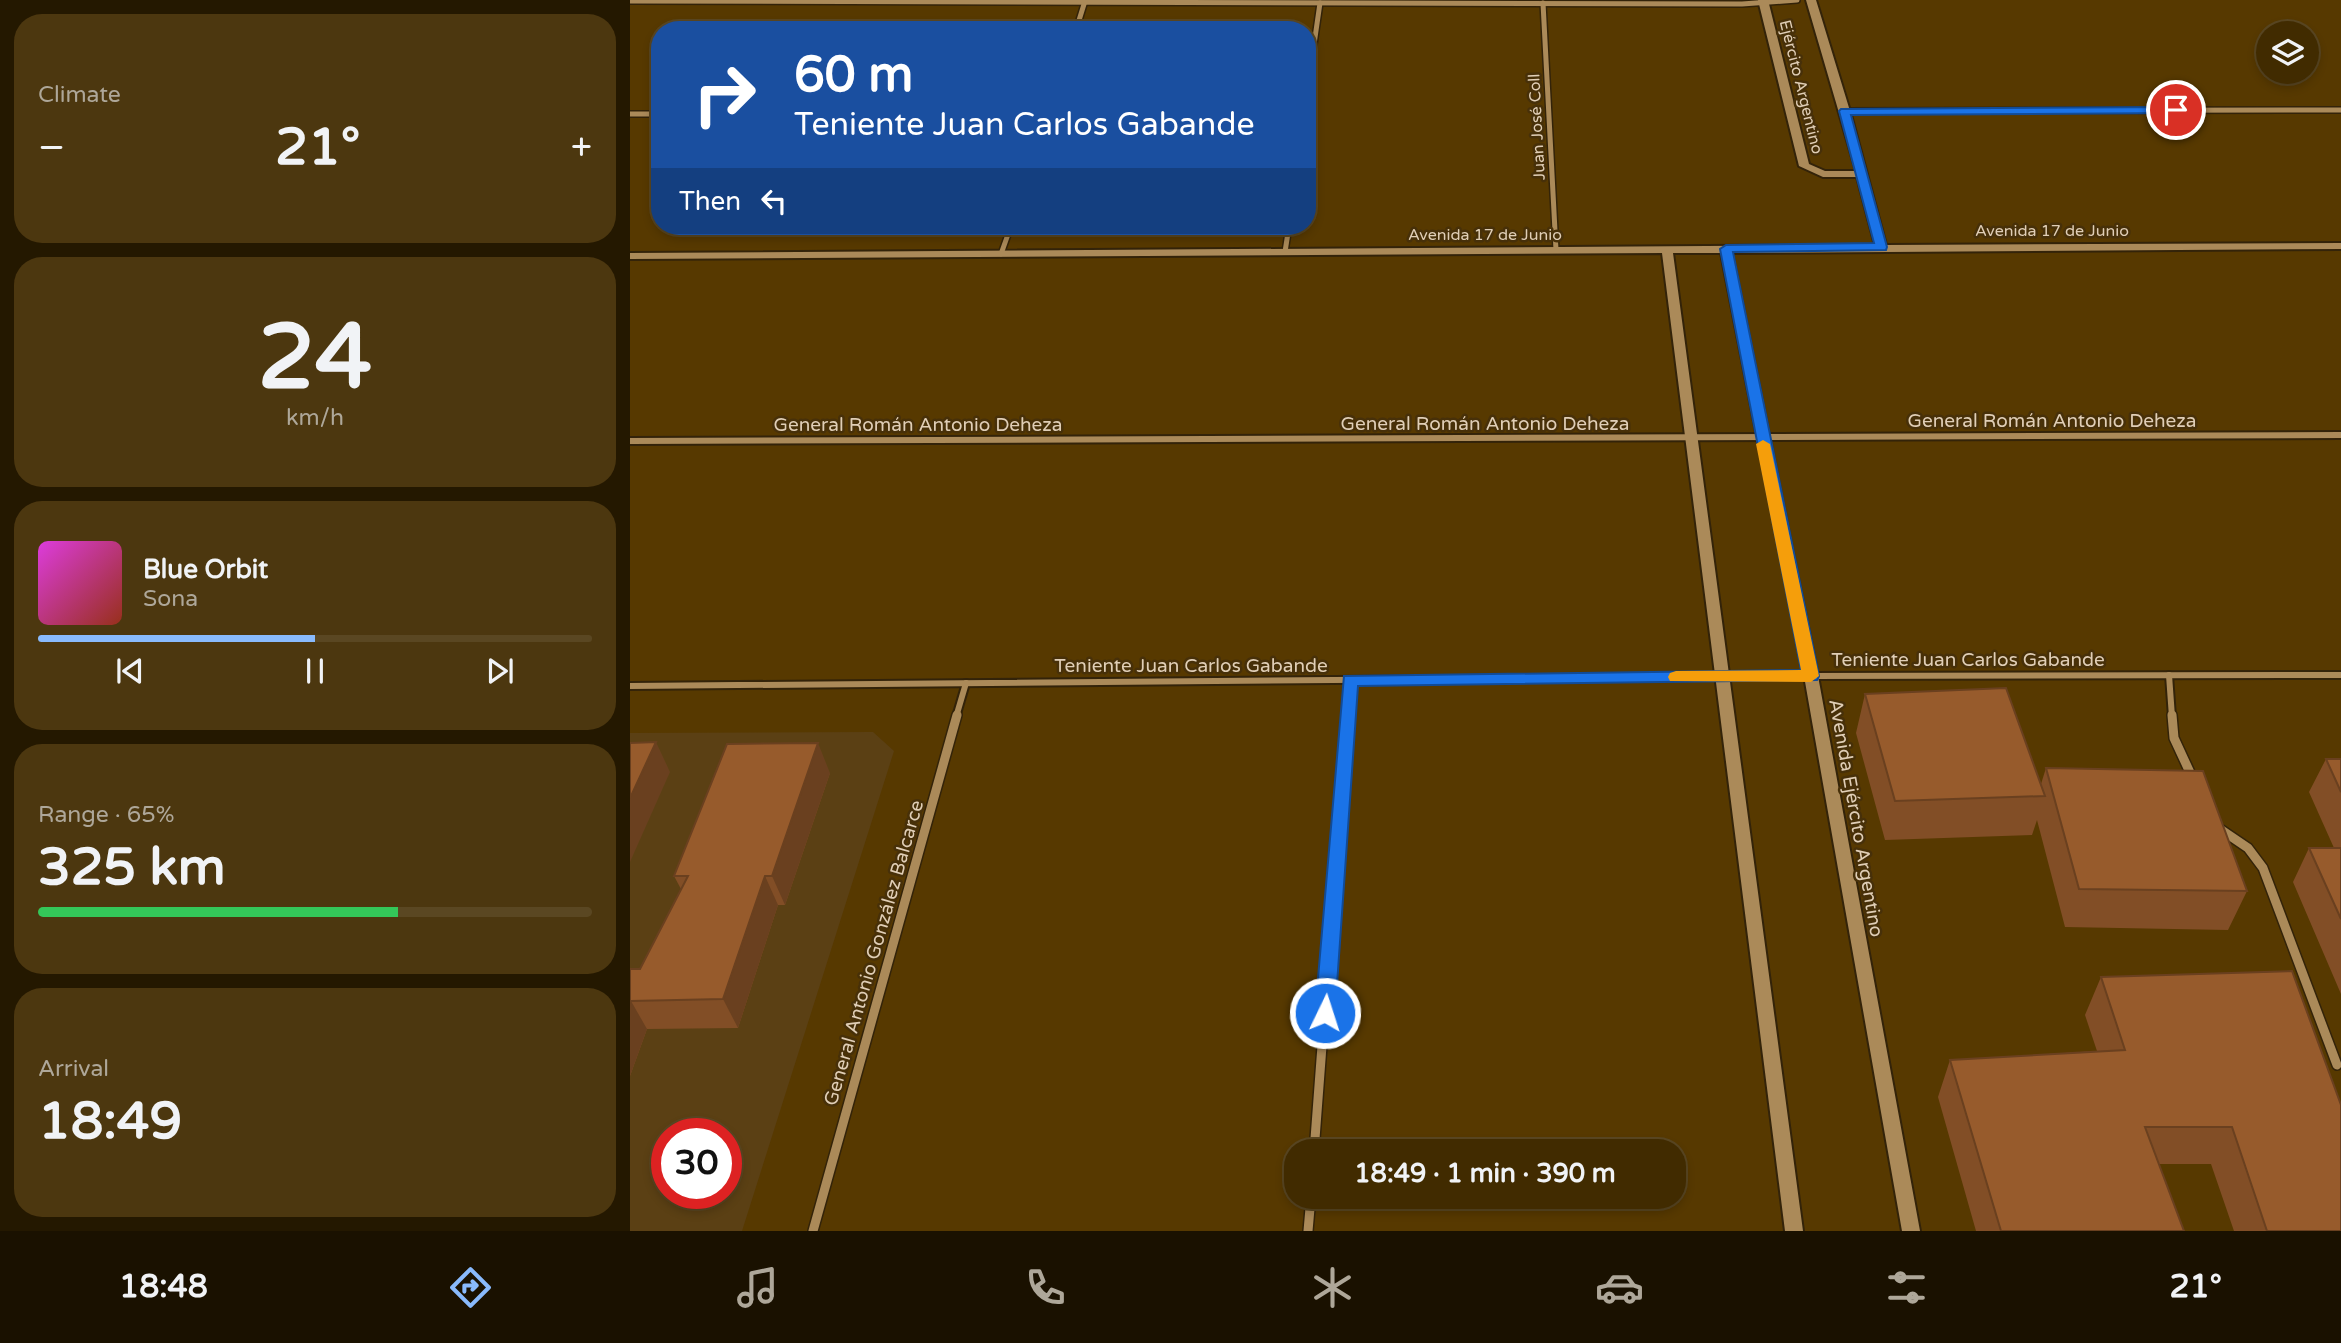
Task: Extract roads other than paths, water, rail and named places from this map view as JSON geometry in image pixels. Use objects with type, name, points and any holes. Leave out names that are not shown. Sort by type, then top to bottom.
[{"type":"street","points":[[630,1],[1543,3],[1797,0]]},
{"type":"street","name":"Ejército Argentino","points":[[1811,0],[1845,111],[1881,247]]},
{"type":"street","points":[[1079,21],[1085,1]]},
{"type":"street","name":"Ejército Argentino","points":[[1763,1],[1804,166],[1823,174],[1860,174]]},
{"type":"street","points":[[1316,31],[1320,3]]},
{"type":"street","name":"Juan José Coll","points":[[1543,3],[1556,250]]},
{"type":"street","points":[[1845,111],[2341,110]]},
{"type":"street","points":[[630,114],[651,114]]},
{"type":"street","points":[[1001,254],[1008,235]]},
{"type":"street","points":[[1285,252],[1288,235]]},
{"type":"street","name":"Avenida 17 de Junio","points":[[630,256],[2341,246]]},
{"type":"street","points":[[1667,249],[1694,439],[1794,1231]]},
{"type":"street","name":"Avenida Ejército Argentino","points":[[1726,249],[1811,676],[1911,1231]]},
{"type":"street","name":"General Román Antonio Deheza","points":[[630,441],[2341,435]]},
{"type":"street","points":[[2169,675],[2174,738],[2197,787]]},
{"type":"street","name":"Teniente Juan Carlos Gabande","points":[[630,685],[2341,675]]},
{"type":"street","points":[[1315,1139],[1350,681]]},
{"type":"street","name":"General Antonio González Balcarce","points":[[813,1231],[966,683]]},
{"type":"street","points":[[2215,824],[2227,836],[2248,848],[2263,868],[2337,1065]]},
{"type":"street","points":[[1308,1231],[1310,1209]]}]
